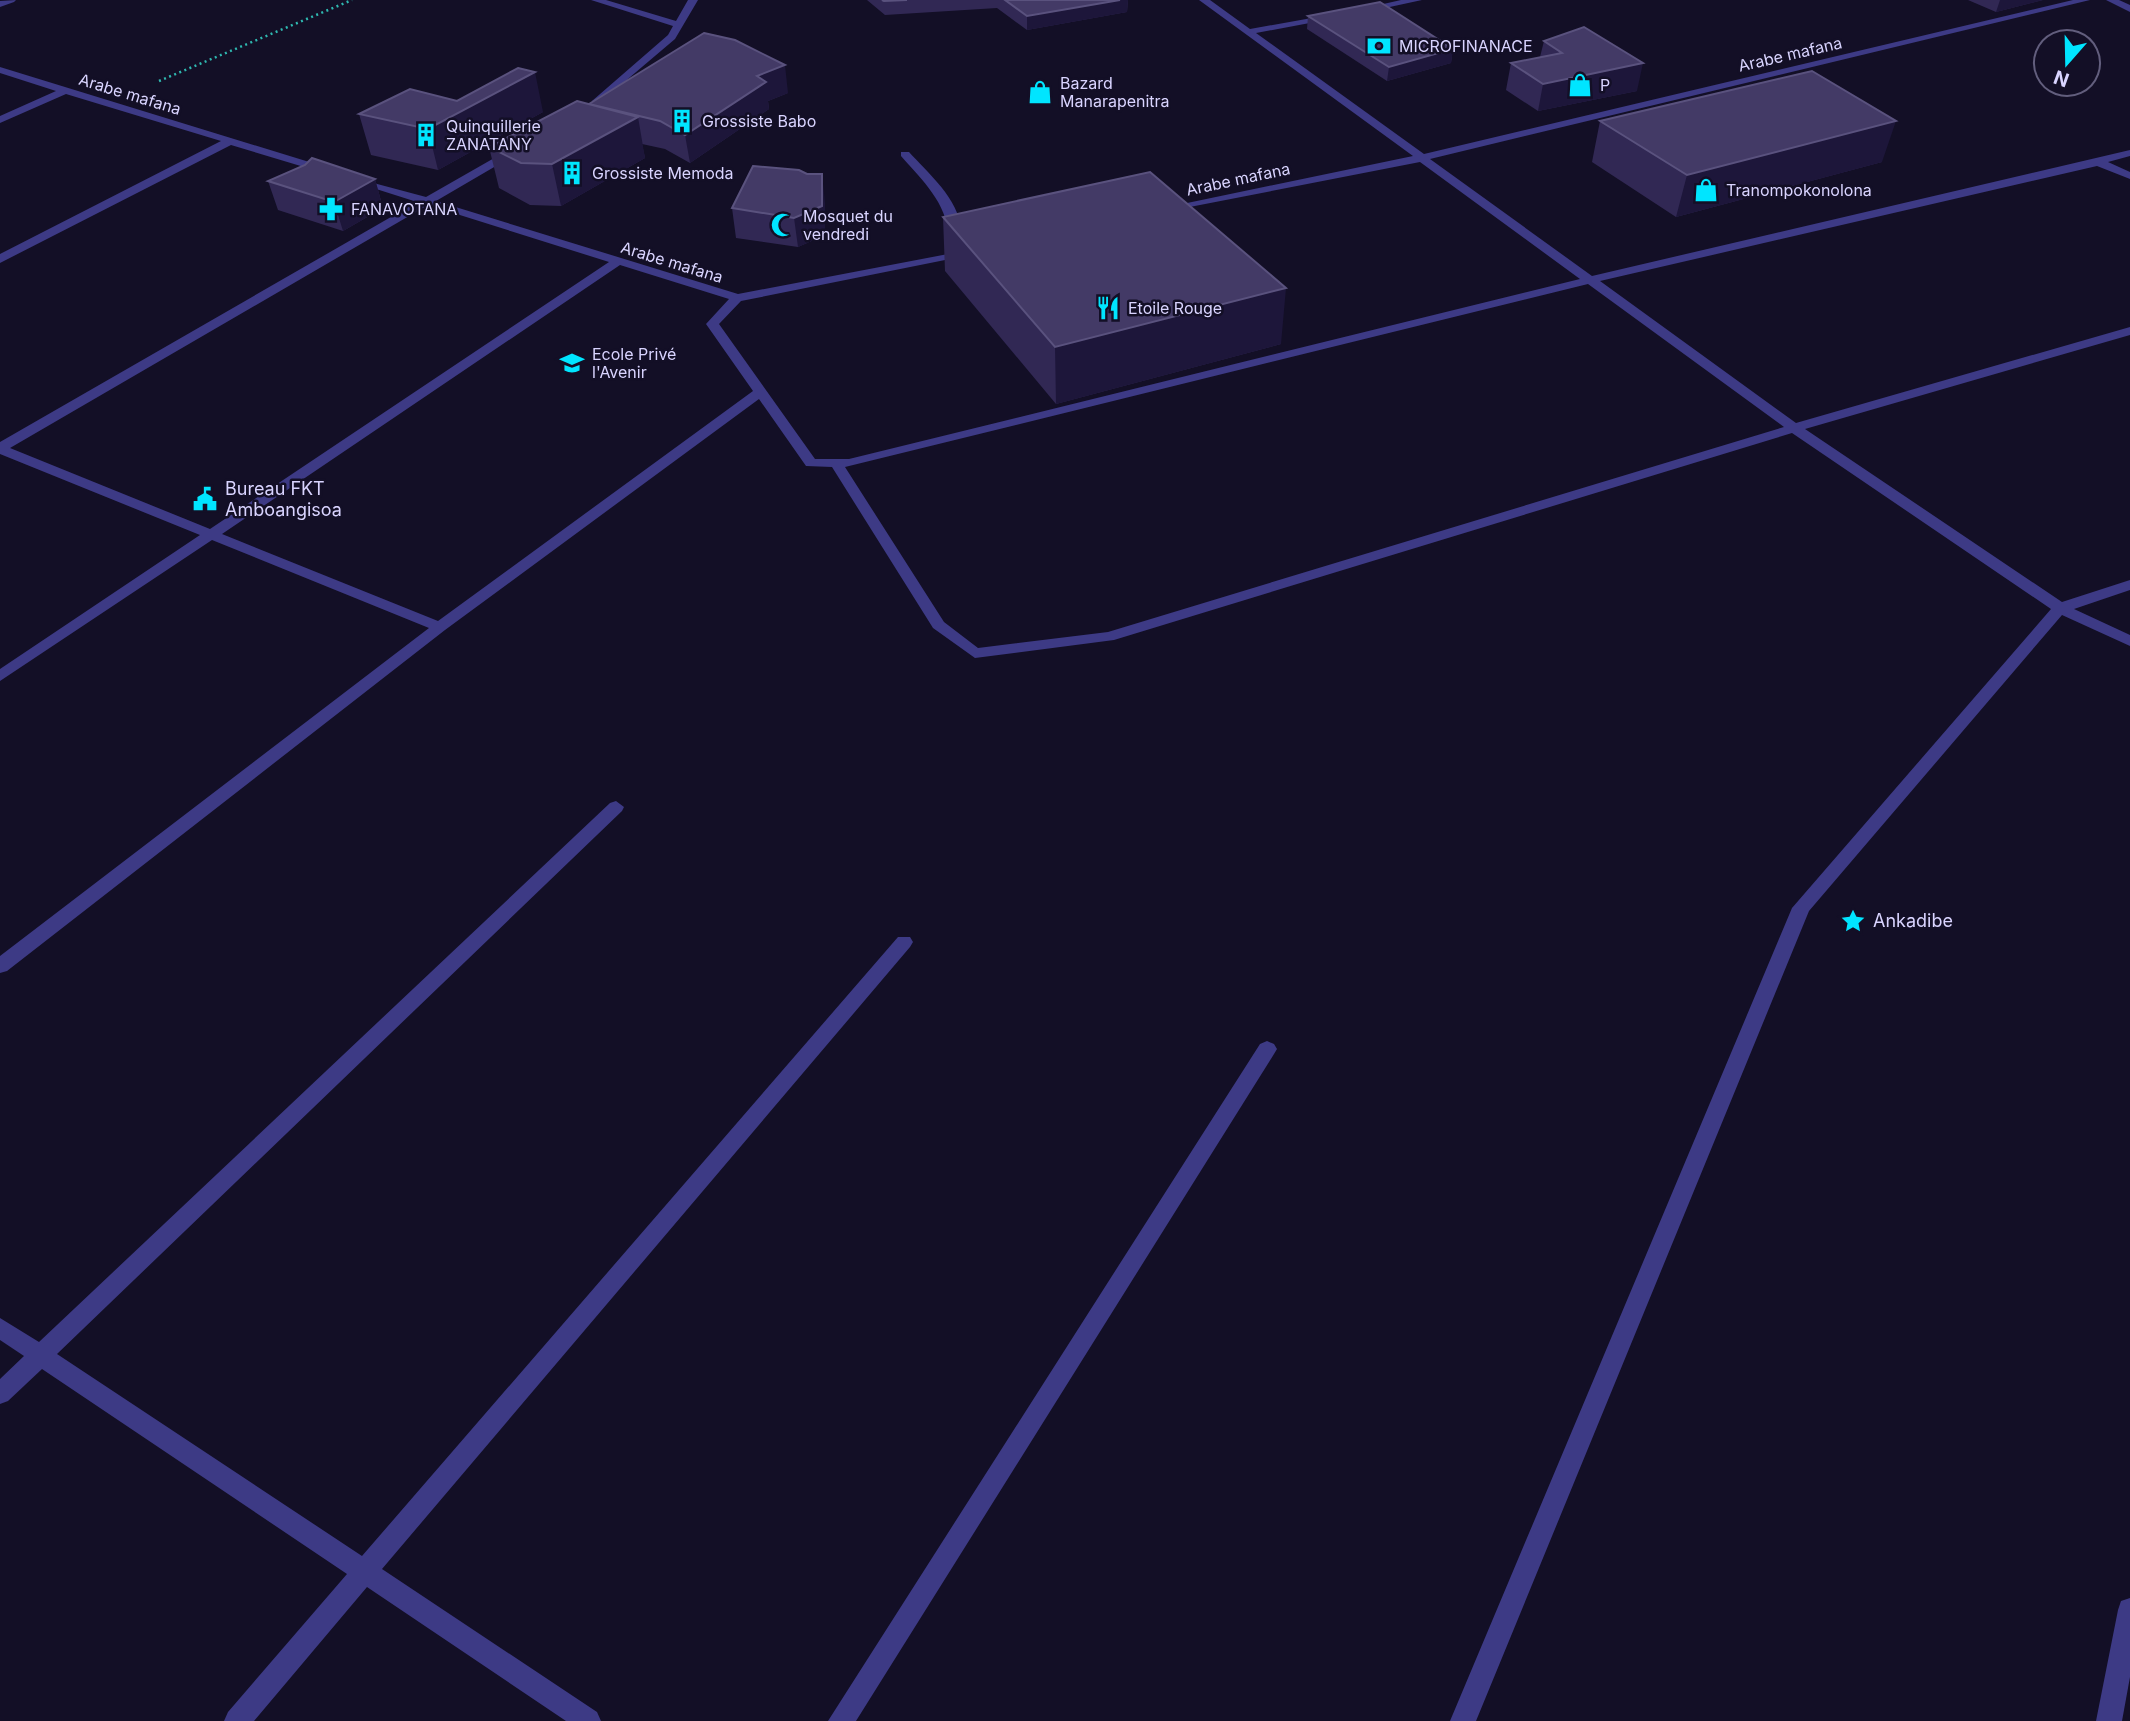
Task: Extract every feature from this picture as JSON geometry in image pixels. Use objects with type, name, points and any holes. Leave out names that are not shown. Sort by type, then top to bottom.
[{"type":"street","points":[[0,4],[11,0]]},
{"type":"street","points":[[596,0],[678,25]]},
{"type":"street","points":[[590,107],[672,37],[693,0]]},
{"type":"street","points":[[1204,0],[1794,428],[2060,608],[2130,641]]},
{"type":"street","points":[[1352,12],[1417,0]]},
{"type":"street","name":"Arabe mafana","points":[[1154,213],[1421,158],[2085,0]]},
{"type":"street","points":[[2111,0],[2130,9]]},
{"type":"street","points":[[1248,32],[1339,15]]},
{"type":"street","name":"Arabe mafana","points":[[0,70],[335,173]]},
{"type":"street","points":[[0,120],[66,90]]},
{"type":"street","points":[[0,259],[230,141]]},
{"type":"street","points":[[0,449],[520,148]]},
{"type":"street","points":[[737,298],[712,324],[811,463],[849,463],[1590,280],[2130,153]]},
{"type":"street","points":[[905,154],[946,201],[955,222],[955,254]]},
{"type":"street","points":[[2098,162],[2130,176]]},
{"type":"street","name":"Arabe mafana","points":[[348,177],[737,298],[981,248]]},
{"type":"street","points":[[0,676],[618,261]]},
{"type":"street","points":[[836,463],[938,625],[975,653],[1109,637],[1794,428],[2130,331]]},
{"type":"street","points":[[0,967],[440,627],[760,392]]},
{"type":"street","points":[[0,449],[440,627]]},
{"type":"street","points":[[1463,1721],[1801,908],[2060,608],[2130,585]]},
{"type":"street","points":[[0,1394],[616,807]]},
{"type":"street","points":[[237,1721],[904,942]]},
{"type":"street","points":[[841,1721],[1267,1049]]},
{"type":"street","points":[[0,1328],[588,1721]]},
{"type":"street","points":[[2109,1721],[2130,1610]]},
{"type":"path","points":[[106,103],[352,0]]},
{"type":"building","points":[[1005,0],[1120,0],[1027,16]]},
{"type":"building","points":[[1380,2],[1453,49],[1389,67],[1308,16]]},
{"type":"building","points":[[1584,27],[1643,63],[1543,84],[1511,63],[1562,53],[1544,41]]},
{"type":"building","points":[[704,33],[735,40],[785,65],[757,76],[766,82],[685,135],[660,121],[589,104]]},
{"type":"building","points":[[518,68],[535,72],[428,129],[359,114],[410,89],[457,101]]},
{"type":"building","points":[[1812,71],[1896,121],[1687,175],[1600,121]]},
{"type":"building","points":[[577,101],[638,117],[552,164],[521,163],[489,147]]},
{"type":"building","points":[[312,158],[375,179],[334,202],[268,181],[305,165]]},
{"type":"building","points":[[753,166],[822,174],[822,206],[794,218],[732,208]]},
{"type":"building","points":[[1150,172],[1286,288],[1055,347],[943,217]]},
{"type":"place","name":"MICROFINANACE","points":[[1379,46]]},
{"type":"place","name":"P","points":[[1580,85]]},
{"type":"place","name":"Bazard Manarapenitra","points":[[1040,92]]},
{"type":"place","name":"Grossiste Babo","points":[[682,121]]},
{"type":"place","name":"Quinquillerie ZANATANY","points":[[426,135]]},
{"type":"place","name":"Grossiste Memoda","points":[[572,173]]},
{"type":"place","name":"Tranompokonolona","points":[[1706,190]]},
{"type":"place","name":"FANAVOTANA","points":[[331,209]]},
{"type":"place","name":"Mosquet du vendredi","points":[[783,225]]},
{"type":"place","name":"Etoile Rouge","points":[[1108,308]]},
{"type":"place","name":"Ecole Privé l'Avenir","points":[[572,363]]},
{"type":"place","name":"Bureau FKT Amboangisoa","points":[[205,499]]},
{"type":"place","name":"Ankadibe","points":[[1853,921]]}]
